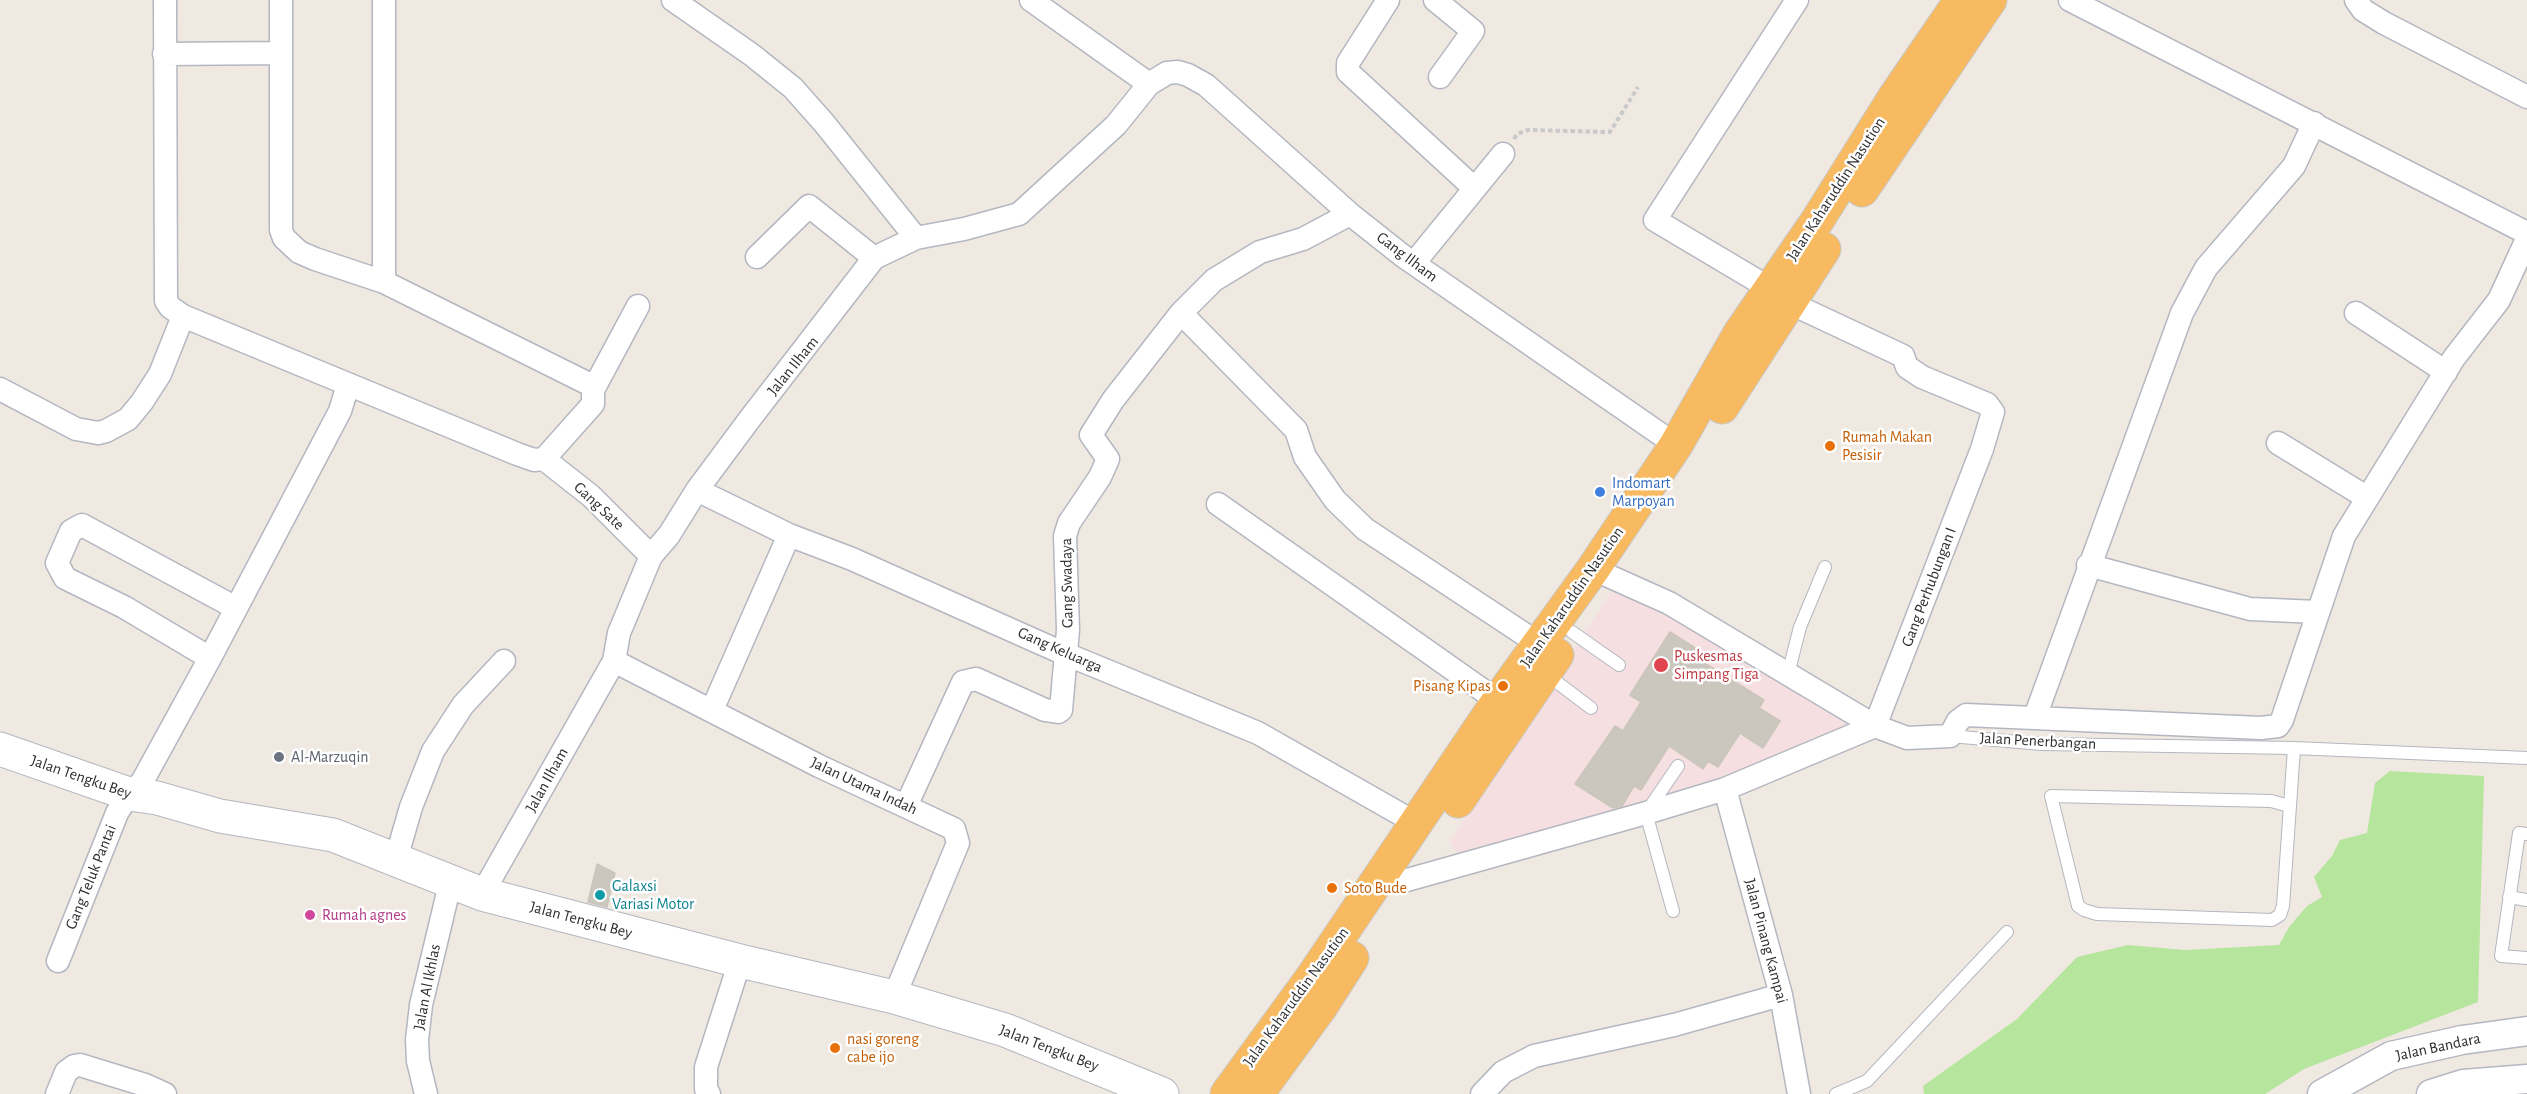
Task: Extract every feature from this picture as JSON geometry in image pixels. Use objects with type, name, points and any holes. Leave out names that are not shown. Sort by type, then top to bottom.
[{"type":"highway","name":"Jalan Kaharuddin Nasution","points":[[1257,1094],[1320,1008],[1392,878],[1416,823],[1498,701],[1572,632],[1600,573],[1690,457],[1780,296],[1817,221],[1894,98],[1961,0]]},
{"type":"highway","name":"Jalan Kaharuddin Nasution","points":[[1227,1094],[1313,976],[1501,741],[1542,659],[1600,573],[1740,333],[1780,296],[1839,225],[1990,0]]},
{"type":"main road","name":"Jalan Tengku Bey","points":[[0,749],[129,794],[157,798],[220,816],[333,835],[482,894],[740,961],[894,997],[1005,1030],[1162,1094]]},
{"type":"street","points":[[165,0],[166,301],[170,307],[183,316],[534,460],[544,459],[593,404],[593,390],[638,306]]},
{"type":"street","points":[[281,0],[281,230],[284,237],[299,252],[315,260],[384,282],[589,384],[593,390]]},
{"type":"street","points":[[384,0],[384,282]]},
{"type":"street","points":[[673,0],[752,55],[793,88],[916,238]]},
{"type":"street","points":[[1031,0],[1149,84]]},
{"type":"street","points":[[1388,0],[1348,63],[1348,72],[1474,188]]},
{"type":"street","points":[[1435,0],[1473,31],[1440,77]]},
{"type":"street","points":[[1780,296],[1655,220],[1797,0]]},
{"type":"street","points":[[2070,0],[2527,233]]},
{"type":"street","points":[[2356,0],[2363,10],[2384,23],[2527,97]]},
{"type":"street","points":[[164,54],[281,53]]},
{"type":"street","name":"Gang Ilham","points":[[1149,84],[1167,73],[1178,72],[1206,85],[1350,214],[1414,263],[1676,445]]},
{"type":"street","name":"Jalan Ilham","points":[[482,894],[614,661],[619,633],[651,556],[669,536],[697,490],[874,258],[916,238],[964,229],[1019,214],[1116,125],[1149,84]]},
{"type":"street","points":[[2035,717],[2088,565],[2182,314],[2206,268],[2294,166],[2314,123]]},
{"type":"street","points":[[1414,263],[1503,154]]},
{"type":"street","points":[[758,257],[809,206],[874,258]]},
{"type":"street","name":"Gang Swadaya","points":[[906,806],[963,682],[976,679],[1045,710],[1060,712],[1063,706],[1067,654],[1065,536],[1069,524],[1100,477],[1108,459],[1091,435],[1113,400],[1181,313],[1214,280],[1251,258],[1303,239],[1350,214]]},
{"type":"street","points":[[1950,736],[1958,721],[1966,715],[2261,728],[2278,726],[2286,710],[2316,612],[2344,536],[2366,497],[2446,372],[2479,323],[2499,300],[2527,239]]},
{"type":"street","name":"Gang Perhubungan I","points":[[1780,296],[1903,356],[1907,367],[1922,377],[1991,406],[1993,412],[1982,448],[1875,726]]},
{"type":"street","points":[[1181,313],[1296,430],[1305,458],[1335,500],[1365,529],[1542,659]]},
{"type":"street","points":[[2356,313],[2446,372]]},
{"type":"street","points":[[0,389],[76,429],[98,433],[106,431],[128,419],[142,402],[160,374],[183,316]]},
{"type":"street","name":"Gang Teluk Pantai","points":[[58,961],[117,813],[129,794],[142,782],[210,658],[339,411],[348,385]]},
{"type":"street","points":[[2278,443],[2366,497]]},
{"type":"street","name":"Gang Sate","points":[[544,459],[591,496],[651,556]]},
{"type":"street","name":"Gang Keluarga","points":[[697,490],[789,536],[852,559],[1067,654],[1258,733],[1416,823]]},
{"type":"street","points":[[1218,504],[1498,701]]},
{"type":"street","points":[[210,658],[124,607],[65,578],[57,563],[71,531],[82,525],[236,608]]},
{"type":"street","points":[[712,710],[789,536]]},
{"type":"street","points":[[2088,565],[2250,609],[2316,612]]},
{"type":"street","name":"Jalan Penerbangan","points":[[1600,573],[1670,603],[1875,726],[1907,738],[1950,736]]},
{"type":"street","points":[[396,859],[411,807],[433,751],[463,705],[504,661]]},
{"type":"street","name":"Jalan Utama Indah","points":[[614,661],[819,766],[954,829],[958,843],[894,997]]},
{"type":"street","points":[[1392,878],[1646,813],[1725,789],[1875,726]]},
{"type":"street","name":"Jalan Pinang Kampai","points":[[1725,789],[1781,995],[1799,1094]]},
{"type":"street","name":"Jalan Al Ikhlas","points":[[426,1094],[418,1061],[417,1040],[421,1005],[451,880]]},
{"type":"street","points":[[709,1094],[706,1089],[706,1067],[740,961]]},
{"type":"street","points":[[1482,1094],[1503,1072],[1534,1056],[1674,1025],[1781,995]]},
{"type":"street","name":"Jalan Bandara","points":[[2322,1094],[2391,1056],[2462,1040],[2527,1031]]},
{"type":"street","points":[[57,1094],[66,1072],[80,1065],[165,1094]]},
{"type":"street","points":[[2431,1094],[2463,1084],[2527,1079]]},
{"type":"lane","points":[[1788,674],[1800,627],[1825,567]]},
{"type":"lane","points":[[1572,632],[1619,665]]},
{"type":"lane","points":[[1542,659],[1591,708]]},
{"type":"lane","name":"Jalan Penerbangan","points":[[1950,736],[2042,744],[2294,748],[2527,758]]},
{"type":"lane","points":[[2289,806],[2271,801],[2051,796],[2078,906],[2089,913],[2277,918],[2283,906],[2294,748]]},
{"type":"lane","points":[[1673,910],[1646,813],[1678,765]]},
{"type":"lane","points":[[2527,834],[2518,833],[2501,956],[2527,958]]},
{"type":"lane","points":[[2509,897],[2527,900]]},
{"type":"lane","points":[[1836,1094],[1867,1081],[2007,932]]},
{"type":"path","points":[[1503,154],[1517,134],[1528,130],[1610,132],[1638,87]]},
{"type":"shaded area","name":"Puskesmas Simpang Tiga","points":[[1613,589],[1664,608],[1851,722],[1848,745],[1470,853],[1456,852],[1450,841]]},
{"type":"green space","points":[[2390,771],[2484,776],[2478,1002],[2304,1069],[2265,1094],[1924,1094],[1923,1086],[2017,1019],[2077,957],[2128,945],[2184,950],[2279,945],[2289,927],[2307,906],[2322,897],[2314,877],[2332,856],[2340,840],[2367,833],[2375,783]]},
{"type":"building","points":[[1670,632],[1705,654],[1701,661],[1764,700],[1759,708],[1780,721],[1763,748],[1740,733],[1718,767],[1708,761],[1703,769],[1669,746],[1641,790],[1634,786],[1622,806],[1613,808],[1575,784],[1615,726],[1623,731],[1641,702],[1630,695]]},
{"type":"building","name":"Galaxsi Variasi Motor","points":[[597,864],[615,873],[607,907],[588,902]]},
{"type":"place","name":"Rumah Makan Pesisir","points":[[1830,446]]},
{"type":"place","name":"Indomart Marpoyan","points":[[1600,492]]},
{"type":"place","name":"Puskesmas Simpang Tiga","points":[[1661,665]]},
{"type":"place","name":"Pisang Kipas","points":[[1503,686]]},
{"type":"place","name":"Al-Marzuqin","points":[[279,757]]},
{"type":"place","name":"Soto Bude","points":[[1332,888]]},
{"type":"place","name":"Galaxsi Variasi Motor","points":[[600,895]]},
{"type":"place","name":"Rumah agnes","points":[[310,915]]},
{"type":"place","name":"nasi goreng cabe ijo","points":[[835,1048]]}]
